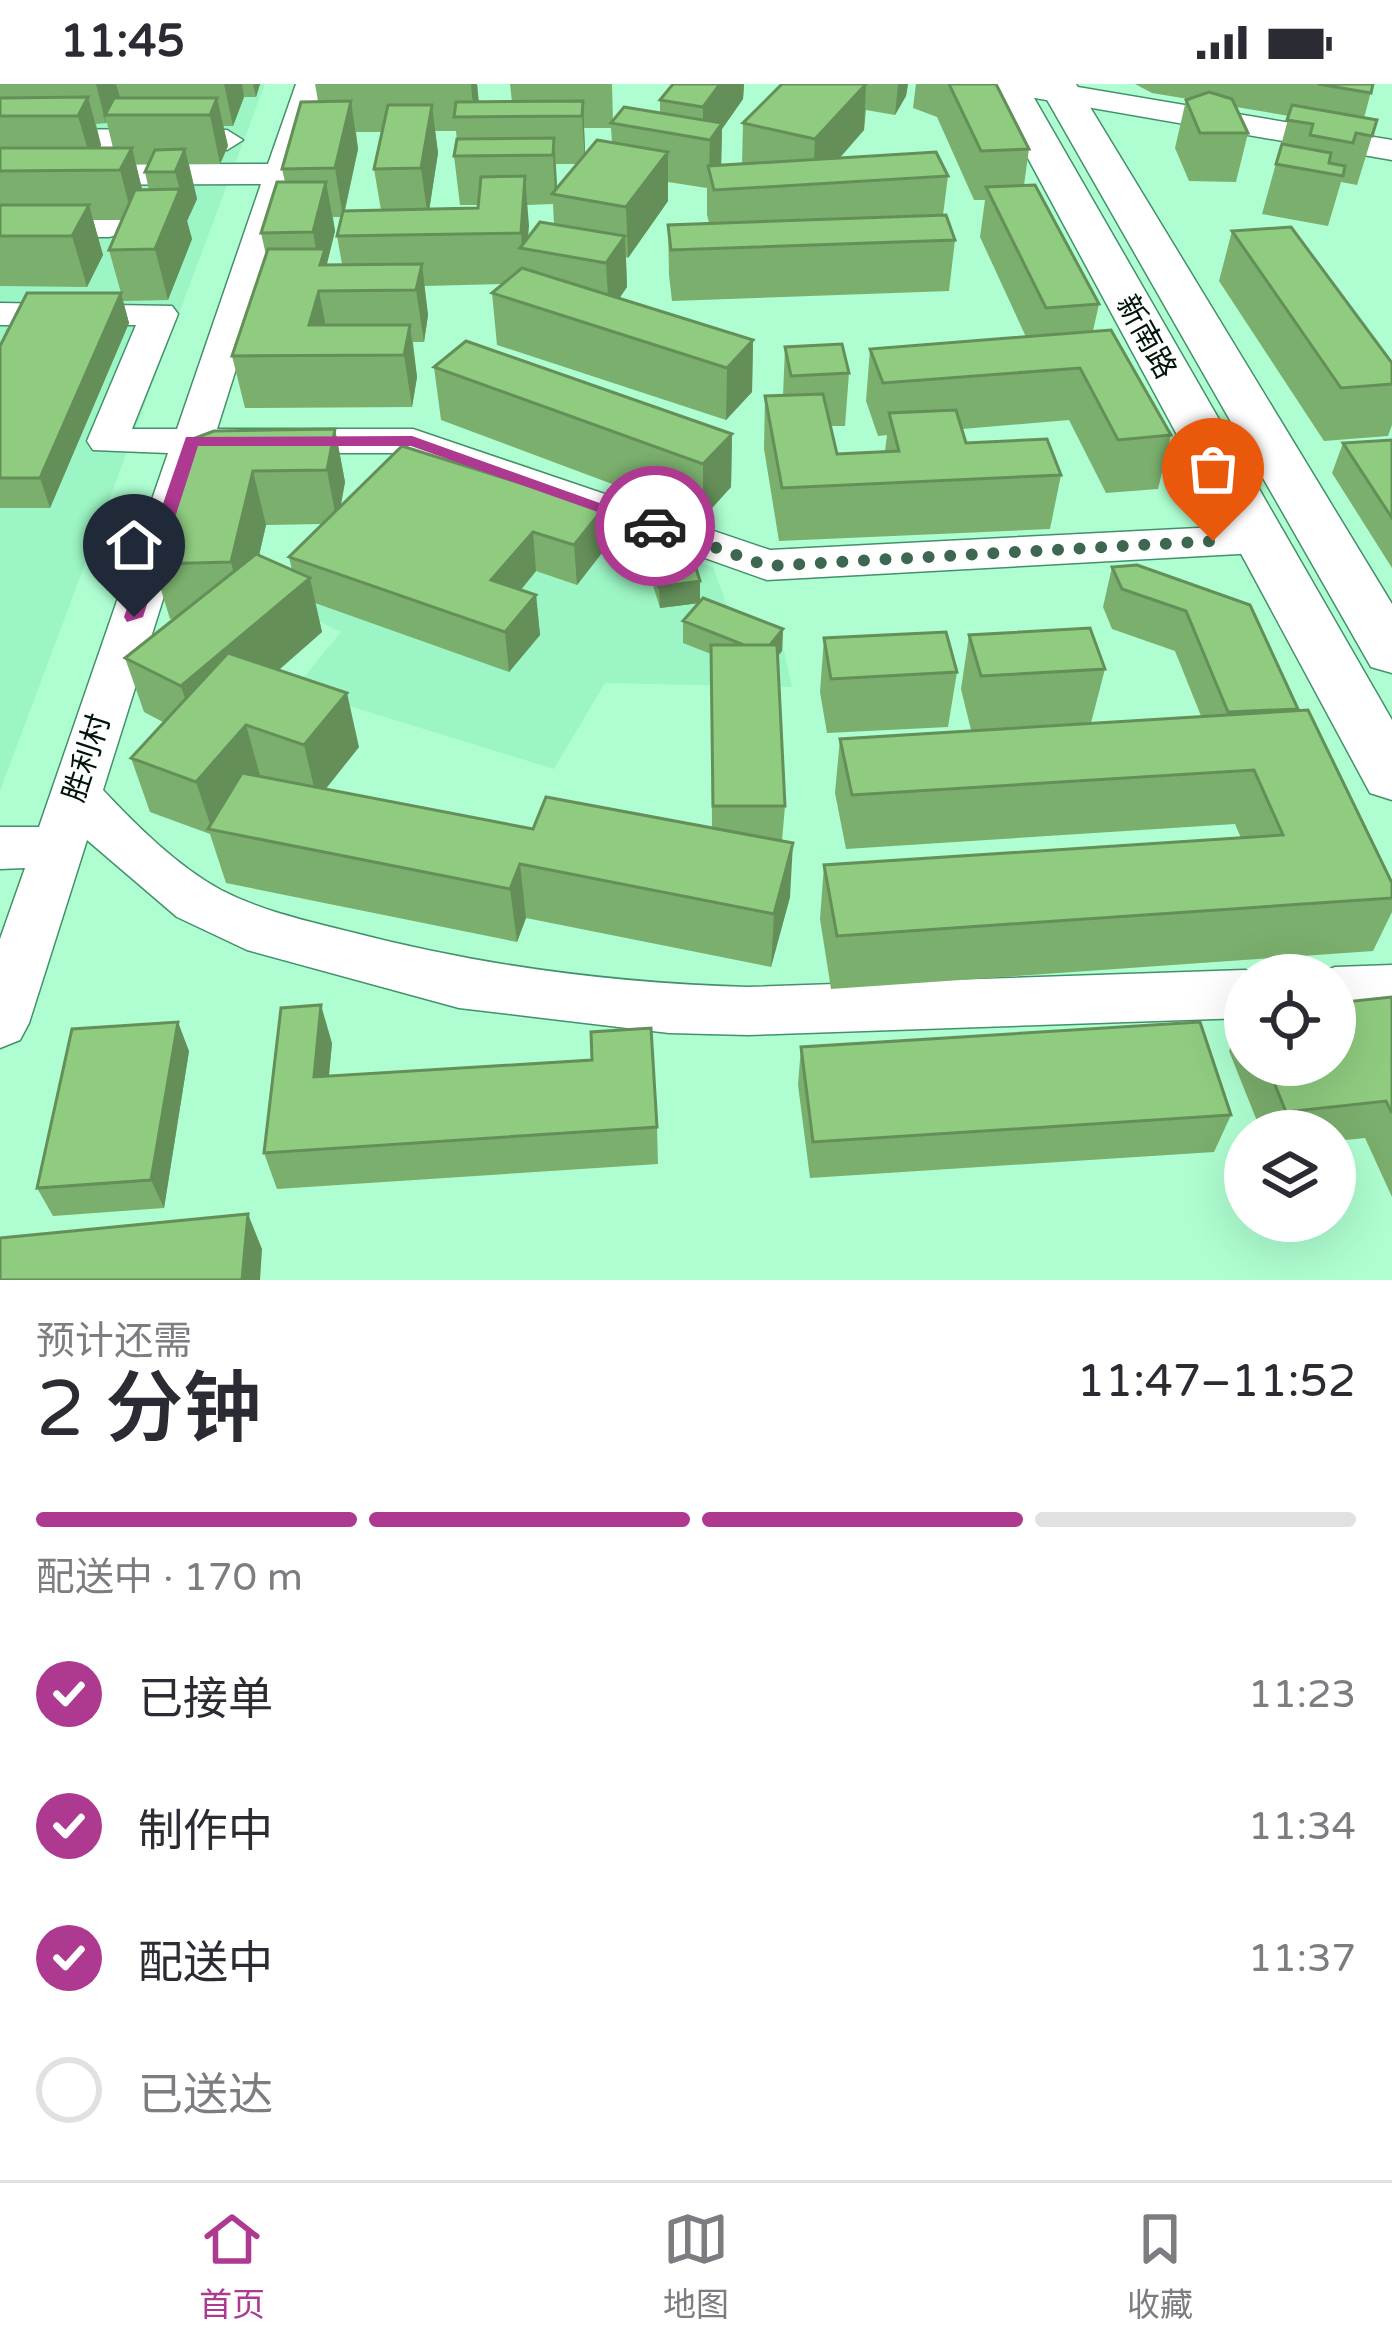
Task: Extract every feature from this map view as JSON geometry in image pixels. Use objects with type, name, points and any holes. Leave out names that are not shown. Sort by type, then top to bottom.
[{"type":"main road","name":"新南路","points":[[1006,84],[1392,776]]},
{"type":"main road","name":"新南路","points":[[1060,89],[1392,652]]},
{"type":"street","name":"胜利村","points":[[0,1023],[311,84]]},
{"type":"street","points":[[1006,84],[1385,142]]},
{"type":"street","points":[[108,139],[125,104]]},
{"type":"street","points":[[0,139],[227,140]]},
{"type":"street","points":[[0,175],[280,174]]},
{"type":"street","points":[[0,227],[109,227]]},
{"type":"street","points":[[0,314],[158,314],[107,441],[412,441],[767,566],[1257,538]]},
{"type":"street","points":[[75,793],[119,841],[213,911],[248,928],[459,984],[669,1010],[1224,995]]},
{"type":"street","points":[[0,848],[58,847]]},
{"type":"street","points":[[1356,990],[1392,989]]},
{"type":"shaded area","points":[[0,84],[265,84],[0,791]]},
{"type":"shaded area","points":[[400,468],[713,567],[729,611],[780,632],[792,687],[605,683],[554,769],[294,689],[341,632],[268,596]]},
{"type":"building","points":[[673,84],[720,84],[703,107],[660,100]]},
{"type":"building","points":[[782,84],[866,84],[815,139],[743,123]]},
{"type":"building","points":[[949,84],[996,84],[1029,149],[981,151]]},
{"type":"building","points":[[1318,84],[1373,84],[1371,93]]},
{"type":"building","points":[[1209,92],[1232,99],[1248,133],[1200,133],[1186,100]]},
{"type":"building","points":[[88,97],[78,116],[0,116],[0,98]]},
{"type":"building","points":[[114,98],[217,98],[210,115],[105,115]]},
{"type":"building","points":[[351,101],[335,168],[282,169],[301,102]]},
{"type":"building","points":[[583,101],[582,116],[454,117],[456,102]]},
{"type":"building","points":[[388,105],[432,105],[421,168],[374,169]]},
{"type":"building","points":[[1292,105],[1377,120],[1372,136],[1356,133],[1353,143],[1310,135],[1313,124],[1287,120]]},
{"type":"building","points":[[624,107],[722,123],[710,140],[611,123]]},
{"type":"building","points":[[554,138],[553,155],[454,156],[457,139]]},
{"type":"building","points":[[597,140],[668,152],[626,207],[552,194]]},
{"type":"building","points":[[1282,144],[1331,153],[1329,163],[1345,166],[1343,176],[1276,164]]},
{"type":"building","points":[[0,148],[132,148],[120,170],[0,171]]},
{"type":"building","points":[[185,149],[175,172],[145,172],[155,150]]},
{"type":"building","points":[[936,152],[948,176],[714,190],[708,166]]},
{"type":"building","points":[[525,176],[521,233],[337,236],[343,211],[478,208],[481,177]]},
{"type":"building","points":[[277,182],[326,182],[313,232],[261,233]]},
{"type":"building","points":[[1035,185],[1099,304],[1046,308],[986,187]]},
{"type":"building","points":[[180,189],[155,249],[109,250],[135,190]]},
{"type":"building","points":[[0,205],[89,205],[72,236],[0,236]]},
{"type":"building","points":[[946,215],[955,240],[671,250],[668,225]]},
{"type":"building","points":[[540,222],[625,236],[606,263],[520,248]]},
{"type":"building","points":[[1291,227],[1392,363],[1392,384],[1341,388],[1232,231]]},
{"type":"building","points":[[268,249],[325,249],[320,265],[422,264],[416,290],[319,291],[309,325],[410,325],[404,355],[232,356]]},
{"type":"building","points":[[522,268],[753,340],[727,368],[492,293]]},
{"type":"building","points":[[27,293],[121,293],[40,478],[0,478],[0,346]]},
{"type":"building","points":[[1111,330],[1171,435],[1118,440],[1080,368],[883,383],[870,349]]},
{"type":"building","points":[[466,341],[732,434],[703,464],[434,367]]},
{"type":"building","points":[[842,344],[849,373],[791,376],[785,347]]},
{"type":"building","points":[[823,394],[837,454],[899,451],[889,413],[956,410],[966,443],[1047,439],[1061,475],[782,488],[765,396]]},
{"type":"building","points":[[335,429],[327,470],[253,471],[231,562],[153,564],[190,440],[214,431]]},
{"type":"building","points":[[1392,440],[1392,518],[1343,443]]},
{"type":"building","points":[[402,446],[603,509],[574,545],[533,532],[491,580],[536,595],[505,632],[289,557]]},
{"type":"building","points":[[686,536],[700,581],[659,587],[646,542]]},
{"type":"building","points":[[256,554],[310,578],[181,686],[125,658]]},
{"type":"building","points":[[1137,565],[1250,605],[1298,709],[1228,712],[1186,611],[1122,589],[1112,567]]},
{"type":"building","points":[[703,598],[783,629],[770,645],[744,645],[683,621]]},
{"type":"building","points":[[1090,628],[1105,669],[981,676],[969,635]]},
{"type":"building","points":[[946,632],[957,672],[831,679],[824,638]]},
{"type":"building","points":[[711,645],[777,645],[785,806],[713,806]]},
{"type":"building","points":[[228,653],[347,693],[304,745],[246,725],[196,782],[131,758]]},
{"type":"building","points":[[1308,710],[1392,883],[1392,898],[837,936],[824,865],[1283,835],[1254,770],[852,795],[840,739]]},
{"type":"building","points":[[242,773],[533,829],[546,797],[793,843],[774,914],[520,864],[510,889],[208,829]]},
{"type":"building","points":[[1392,997],[1392,1113],[1386,1101],[1285,1110],[1275,1086],[1356,1086],[1356,1001]]},
{"type":"building","points":[[321,1005],[314,1077],[592,1060],[591,1032],[651,1028],[657,1127],[264,1153],[281,1008]]},
{"type":"building","points":[[178,1022],[151,1180],[37,1188],[72,1029]]},
{"type":"building","points":[[1200,1022],[1229,1110],[1224,1110],[1224,1115],[813,1142],[801,1047]]},
{"type":"building","points":[[248,1214],[242,1280],[0,1280],[0,1238]]},
{"type":"way so far","points":[[655,526],[767,566],[1213,541]]},
{"type":"route","points":[[134,617],[191,441],[412,441],[655,526]]}]
